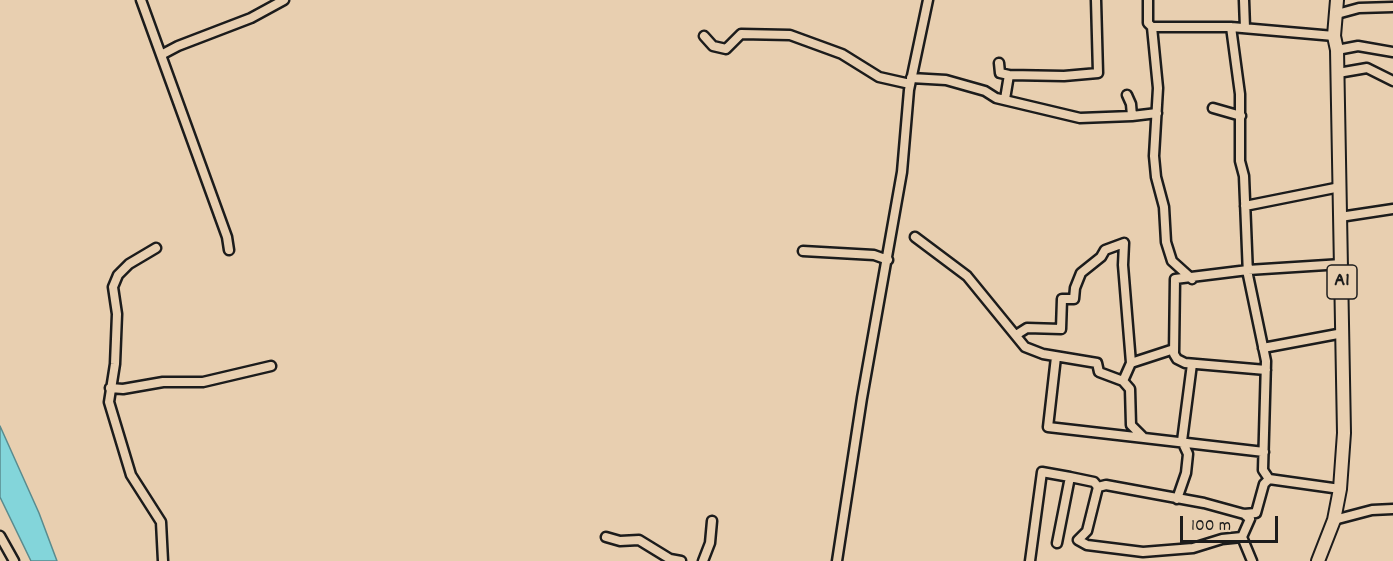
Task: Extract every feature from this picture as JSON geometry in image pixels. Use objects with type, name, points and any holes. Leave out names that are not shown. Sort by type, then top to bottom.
[{"type":"highway","name":"A1","points":[[1318,561],[1334,520],[1340,489],[1344,433],[1338,73],[1334,36],[1337,0]]},
{"type":"street","points":[[141,0],[227,237],[229,250]]},
{"type":"street","points":[[161,55],[226,26],[250,18],[284,0]]},
{"type":"street","points":[[837,561],[862,398],[902,172],[911,81],[928,0]]},
{"type":"street","points":[[999,63],[1000,73],[1009,75],[1064,76],[1098,73],[1096,0]]},
{"type":"street","points":[[1148,0],[1148,23],[1152,27],[1158,88],[1156,177],[1164,207],[1166,242],[1172,261],[1192,279]]},
{"type":"street","points":[[1244,0],[1245,28]]},
{"type":"street","points":[[1337,14],[1359,9],[1393,8]]},
{"type":"street","points":[[1152,27],[1231,27],[1334,36]]},
{"type":"street","points":[[1231,27],[1241,116],[1240,161],[1244,176],[1248,270],[1266,370],[1263,470],[1269,479],[1340,489]]},
{"type":"street","points":[[704,36],[713,46],[726,49],[741,34],[790,35],[842,54],[879,77],[911,81],[946,80],[1005,99],[1080,118],[1157,113]]},
{"type":"street","points":[[1337,50],[1358,46],[1393,52]]},
{"type":"street","points":[[1338,73],[1367,68],[1393,81]]},
{"type":"street","points":[[1005,99],[1009,75]]},
{"type":"street","points":[[1127,95],[1132,116]]},
{"type":"street","points":[[1213,108],[1241,116]]},
{"type":"street","points":[[1245,206],[1340,187]]},
{"type":"street","points":[[1340,217],[1393,210]]},
{"type":"street","points":[[915,237],[967,276],[1025,347],[1056,357],[1097,363],[1099,372],[1124,381],[1130,389],[1131,425],[1144,438]]},
{"type":"street","points":[[1016,334],[1027,328],[1061,329],[1062,299],[1074,299],[1075,288],[1081,273],[1101,257],[1105,250],[1124,243],[1123,266],[1131,363],[1124,381]]},
{"type":"street","points":[[156,248],[129,264],[118,275],[113,287],[117,314],[115,364],[109,405],[131,475],[161,522],[163,561]]},
{"type":"street","points":[[803,251],[874,255],[888,260]]},
{"type":"street","points":[[1266,370],[1179,362],[1174,349],[1175,279],[1192,279],[1248,270],[1341,264]]},
{"type":"street","points":[[1263,348],[1343,333]]},
{"type":"street","points":[[1131,363],[1174,349]]},
{"type":"street","points":[[1056,357],[1048,427],[1264,452]]},
{"type":"street","points":[[1178,499],[1186,473],[1188,454],[1182,441],[1192,364]]},
{"type":"street","points":[[110,388],[123,389],[163,382],[203,382],[271,366]]},
{"type":"street","points":[[1030,561],[1042,472],[1094,482],[1098,487]]},
{"type":"street","points":[[1058,543],[1070,477]]},
{"type":"street","points":[[1098,487],[1106,485],[1244,514],[1256,513],[1264,484],[1269,479]]},
{"type":"street","points":[[1098,487],[1087,531],[1078,540],[1087,545],[1162,551],[1242,537]]},
{"type":"street","points":[[1334,520],[1372,510],[1393,509]]},
{"type":"street","points":[[1244,514],[1250,519],[1242,537],[1252,561]]},
{"type":"street","points":[[703,561],[710,543],[712,521]]},
{"type":"street","points":[[0,536],[14,561]]},
{"type":"street","points":[[606,537],[620,541],[639,540],[670,559],[681,561]]},
{"type":"water","points":[[0,426],[39,513],[57,561],[31,561],[0,497]]}]
